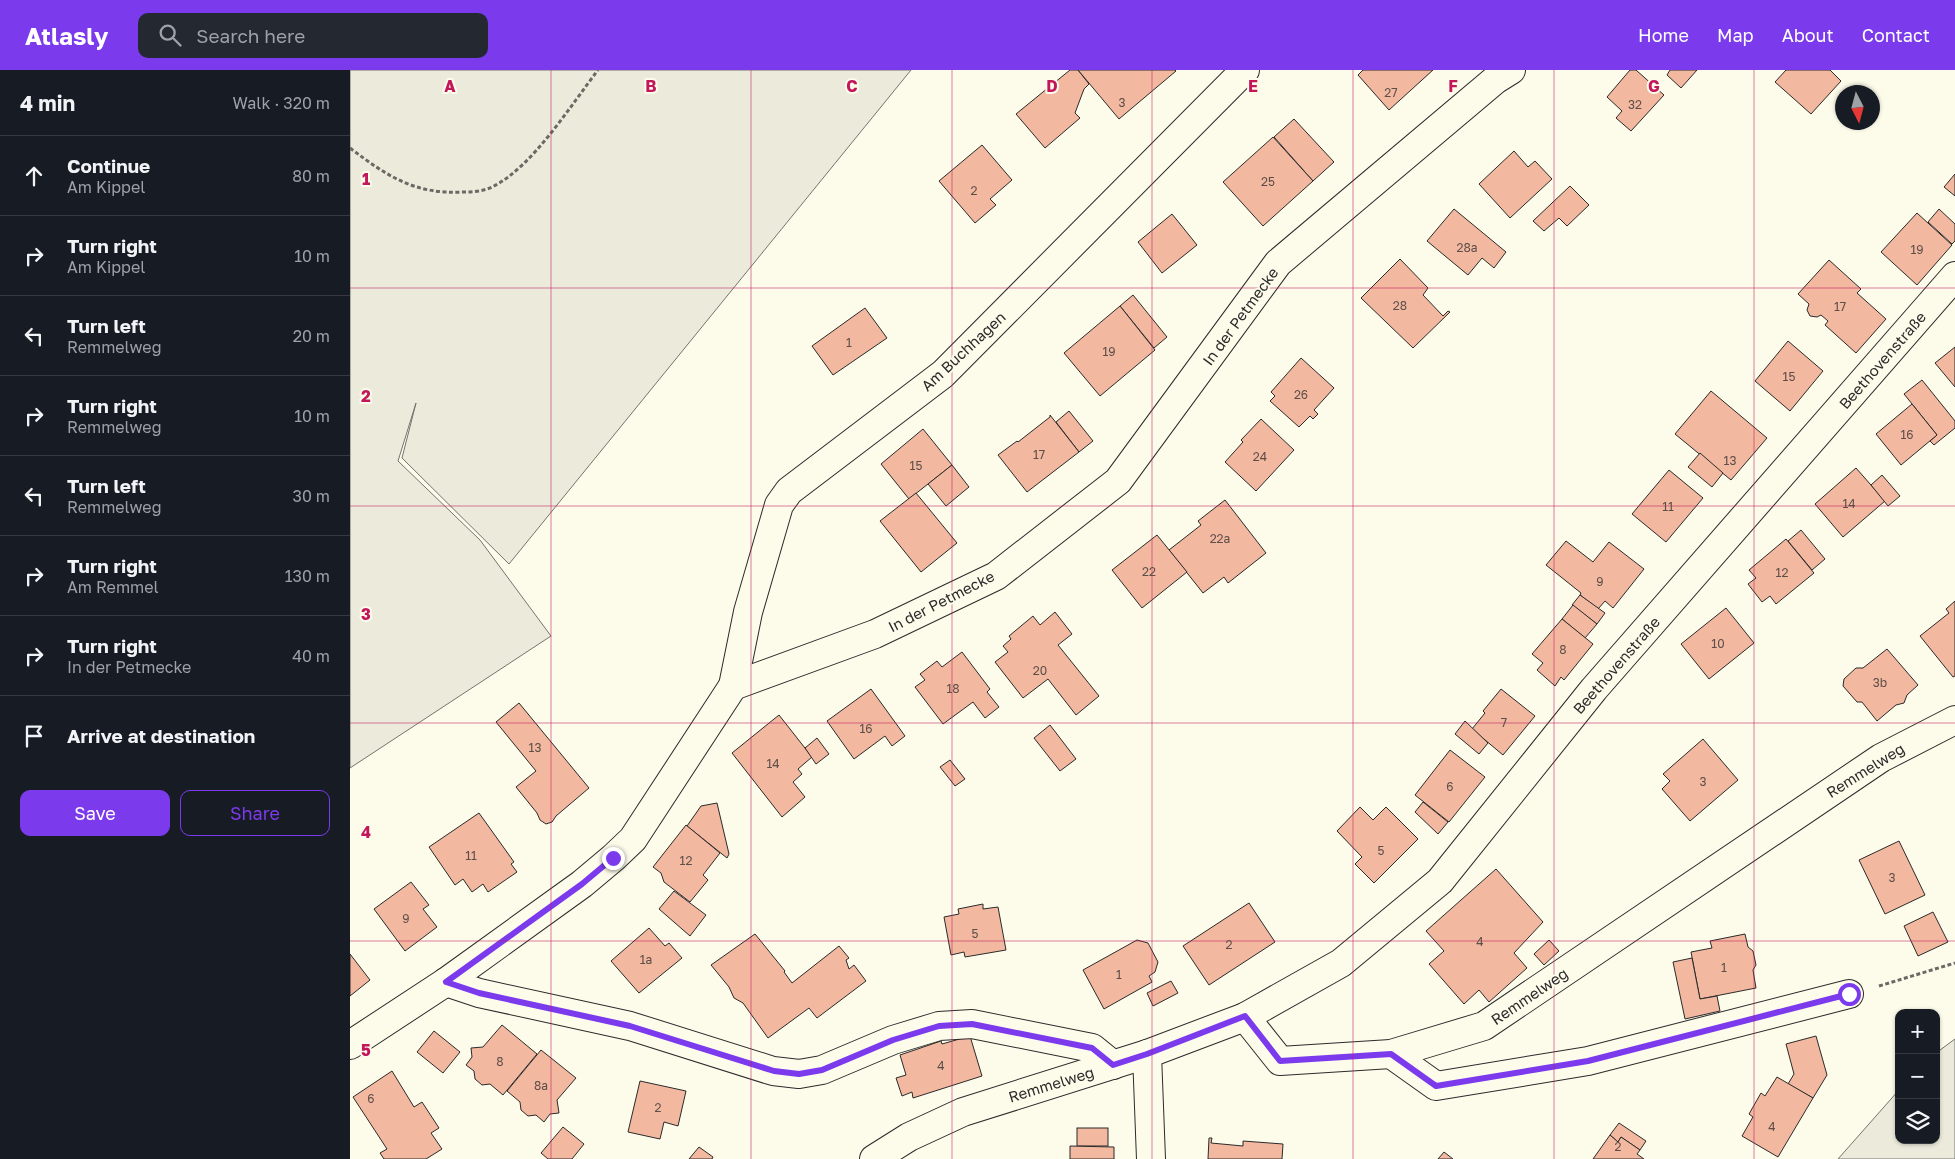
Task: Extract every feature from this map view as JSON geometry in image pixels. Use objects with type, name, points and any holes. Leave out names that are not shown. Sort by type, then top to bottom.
[{"type":"street","name":"Am Buchhagen","points":[[733,686],[748,612],[758,576],[779,505],[789,491],[943,374],[1245,70]]},
{"type":"street","name":"In der Petmecke","points":[[733,686],[875,634],[996,576],[1118,480],[1278,263],[1495,80],[1512,70]]},
{"type":"street","name":"Beethovenstraße","points":[[1245,1016],[1341,963],[1440,881],[1594,689],[1955,276]]},
{"type":"street","points":[[350,1045],[446,982],[582,884],[613,858],[633,838],[733,686]]},
{"type":"street","name":"Remmelweg","points":[[874,1159],[909,1138],[963,1112],[1147,1054],[1245,1016],[1280,1061],[1391,1054],[1484,1026],[1880,758],[1955,720]]},
{"type":"street","points":[[446,982],[479,993],[630,1026],[774,1071],[799,1074],[822,1070],[893,1040],[939,1026],[972,1024],[1092,1048],[1113,1065]]},
{"type":"street","points":[[1391,1054],[1436,1086],[1588,1061],[1849,994]]},
{"type":"street","points":[[1147,1054],[1151,1159]]},
{"type":"path","points":[[350,148],[378,169],[415,188],[449,193],[476,192],[493,187],[510,176],[534,154],[598,70]]},
{"type":"path","points":[[1849,994],[1955,963]]},
{"type":"shaded area","points":[[350,70],[911,70],[509,564],[402,458],[416,403],[398,461],[480,540],[551,636],[350,768]]},
{"type":"shaded area","points":[[1955,1039],[1955,1159],[1838,1159],[1895,1095],[1895,1144],[1940,1144],[1940,1050]]},
{"type":"building","points":[[1070,70],[1078,70],[1089,84],[1084,89],[1075,113],[1080,118],[1045,148],[1016,114]]},
{"type":"building","points":[[1078,70],[1175,70],[1176,71],[1119,119]]},
{"type":"building","points":[[1363,70],[1433,70],[1389,110],[1358,75]]},
{"type":"building","points":[[1630,70],[1636,70],[1664,95],[1631,131],[1616,118],[1622,111],[1607,97]]},
{"type":"building","points":[[1670,70],[1697,70],[1681,88],[1667,75]]},
{"type":"building","points":[[1786,70],[1830,70],[1841,81],[1835,85],[1835,88],[1811,114],[1775,82]]},
{"type":"building","points":[[1294,119],[1334,162],[1313,181],[1274,137]]},
{"type":"building","points":[[1273,137],[1313,181],[1263,226],[1223,182]]},
{"type":"building","points":[[982,145],[1012,180],[990,199],[996,205],[975,223],[939,181]]},
{"type":"building","points":[[1514,151],[1528,167],[1535,161],[1552,179],[1510,218],[1479,184]]},
{"type":"building","points":[[1955,174],[1955,196],[1944,187]]},
{"type":"building","points":[[1570,186],[1589,205],[1567,226],[1559,218],[1544,231],[1533,221]]},
{"type":"building","points":[[1454,209],[1506,252],[1494,268],[1482,258],[1468,275],[1427,241]]},
{"type":"building","points":[[1939,209],[1955,224],[1955,241],[1952,244],[1928,222]]},
{"type":"building","points":[[1917,213],[1952,245],[1917,285],[1881,252]]},
{"type":"building","points":[[1172,214],[1197,245],[1162,273],[1138,242]]},
{"type":"building","points":[[1400,259],[1428,288],[1423,295],[1443,316],[1448,311],[1450,312],[1413,348],[1361,298]]},
{"type":"building","points":[[1829,260],[1861,289],[1857,293],[1886,319],[1856,353],[1825,325],[1828,321],[1821,315],[1817,317],[1810,316],[1807,310],[1809,304],[1798,294]]},
{"type":"building","points":[[1133,295],[1167,337],[1154,348],[1120,306]]},
{"type":"building","points":[[1120,306],[1155,350],[1100,396],[1064,353]]},
{"type":"building","points":[[865,308],[887,338],[833,375],[812,346]]},
{"type":"building","points":[[1788,341],[1823,371],[1790,411],[1755,381]]},
{"type":"building","points":[[1955,347],[1955,387],[1935,363]]},
{"type":"building","points":[[1301,358],[1334,388],[1314,410],[1318,414],[1313,419],[1310,416],[1299,427],[1270,401],[1275,396],[1271,392]]},
{"type":"building","points":[[1922,380],[1955,421],[1955,428],[1934,445],[1930,441],[1937,435],[1904,394]]},
{"type":"building","points":[[1711,391],[1767,438],[1731,480],[1675,434]]},
{"type":"building","points":[[1912,404],[1937,435],[1901,465],[1876,434]]},
{"type":"building","points":[[1069,411],[1093,441],[1079,452],[1056,422]]},
{"type":"building","points":[[1050,415],[1079,452],[1027,492],[998,455],[1018,442],[1050,417]]},
{"type":"building","points":[[1261,419],[1294,450],[1256,491],[1225,462],[1243,442],[1241,440]]},
{"type":"building","points":[[923,429],[952,465],[909,499],[881,464]]},
{"type":"building","points":[[1700,453],[1723,473],[1712,487],[1688,467]]},
{"type":"building","points":[[952,465],[969,487],[946,506],[928,484]]},
{"type":"building","points":[[1856,468],[1885,501],[1843,537],[1815,504]]},
{"type":"building","points":[[1669,470],[1703,498],[1666,542],[1632,514]]},
{"type":"building","points":[[1882,475],[1900,496],[1888,506],[1871,485]]},
{"type":"building","points":[[916,493],[957,543],[921,572],[880,521]]},
{"type":"building","points":[[1225,500],[1266,553],[1228,583],[1224,577],[1203,593],[1169,550],[1201,525],[1198,521]]},
{"type":"building","points":[[1801,530],[1825,559],[1812,570],[1788,541]]},
{"type":"building","points":[[1157,535],[1187,572],[1142,608],[1112,570]]},
{"type":"building","points":[[1786,539],[1814,573],[1776,604],[1770,596],[1762,602],[1748,584],[1756,578],[1749,570]]},
{"type":"building","points":[[1566,541],[1593,562],[1609,542],[1644,569],[1613,608],[1605,601],[1598,609],[1546,565]]},
{"type":"building","points":[[1580,595],[1605,613],[1597,624],[1572,605]]},
{"type":"building","points":[[1955,601],[1955,676],[1953,677],[1920,636],[1949,613],[1946,609]]},
{"type":"building","points":[[1573,605],[1597,624],[1585,638],[1562,619]]},
{"type":"building","points":[[1726,608],[1754,643],[1709,679],[1681,644]]},
{"type":"building","points":[[1055,612],[1072,634],[1058,645],[1099,696],[1076,715],[1048,679],[1023,698],[995,662],[1008,652],[1003,646],[1011,639],[1009,636],[1033,616],[1040,625]]},
{"type":"building","points":[[1562,619],[1593,644],[1564,680],[1561,677],[1555,686],[1537,670],[1543,663],[1532,654]]},
{"type":"building","points":[[1887,649],[1918,685],[1907,695],[1904,703],[1896,705],[1877,721],[1862,702],[1857,702],[1843,686],[1844,679],[1856,668],[1863,668]]},
{"type":"building","points":[[962,652],[990,689],[987,692],[999,707],[985,718],[973,702],[943,724],[915,687],[925,680],[920,674],[937,661],[942,667]]},
{"type":"building","points":[[871,689],[905,736],[892,746],[885,736],[854,759],[827,721]]},
{"type":"building","points":[[1501,689],[1535,716],[1503,755],[1472,729],[1485,713],[1483,711]]},
{"type":"building","points":[[519,703],[589,788],[556,816],[552,822],[546,824],[540,820],[537,813],[516,787],[536,771],[496,722]]},
{"type":"building","points":[[779,715],[812,757],[798,769],[802,774],[793,782],[805,797],[782,817],[732,753]]},
{"type":"building","points":[[1465,721],[1488,743],[1479,754],[1455,734]]},
{"type":"building","points":[[1050,725],[1076,759],[1060,771],[1034,738]]},
{"type":"building","points":[[817,738],[829,754],[816,764],[805,748]]},
{"type":"building","points":[[1703,739],[1738,780],[1690,821],[1662,789],[1670,781],[1663,774]]},
{"type":"building","points":[[1450,750],[1485,777],[1449,822],[1415,795]]},
{"type":"building","points":[[950,760],[965,779],[955,786],[940,767]]},
{"type":"building","points":[[1423,802],[1448,822],[1438,834],[1415,812]]},
{"type":"building","points":[[717,803],[729,854],[727,858],[687,826],[701,806]]},
{"type":"building","points":[[1360,807],[1373,820],[1386,807],[1418,839],[1374,883],[1355,864],[1362,857],[1337,831]]},
{"type":"building","points":[[479,813],[514,862],[511,864],[517,872],[488,892],[483,884],[472,892],[463,879],[455,885],[429,847]]},
{"type":"building","points":[[686,825],[720,853],[703,875],[708,880],[690,902],[664,882],[661,873],[653,867]]},
{"type":"building","points":[[1899,841],[1925,895],[1885,914],[1859,860]]},
{"type":"building","points":[[1496,869],[1543,922],[1514,953],[1527,968],[1489,1002],[1479,990],[1464,1004],[1429,964],[1444,951],[1426,931]]},
{"type":"building","points":[[411,882],[429,905],[423,909],[437,927],[405,951],[374,909]]},
{"type":"building","points":[[674,891],[706,915],[690,936],[659,909]]},
{"type":"building","points":[[1249,903],[1275,942],[1209,985],[1183,946]]},
{"type":"building","points":[[983,904],[983,909],[998,907],[1006,950],[965,957],[964,952],[951,955],[944,917],[959,914],[958,909]]},
{"type":"building","points":[[1933,912],[1948,942],[1918,956],[1904,926]]},
{"type":"building","points":[[649,928],[665,946],[669,943],[682,958],[639,993],[611,961]]},
{"type":"building","points":[[755,934],[785,971],[792,983],[839,946],[849,958],[846,960],[849,969],[854,965],[866,981],[817,1018],[809,1008],[768,1038],[743,1003],[734,998],[729,987],[711,965]]},
{"type":"building","points":[[1745,934],[1748,947],[1753,951],[1756,965],[1753,970],[1756,988],[1700,999],[1691,952],[1712,948],[1710,941]]},
{"type":"building","points":[[1137,940],[1148,943],[1158,962],[1155,972],[1149,976],[1152,982],[1104,1009],[1083,970]]},
{"type":"building","points":[[1549,940],[1559,951],[1544,965],[1534,954]]},
{"type":"building","points":[[350,954],[370,980],[350,996]]},
{"type":"building","points":[[1692,958],[1700,999],[1717,996],[1720,1011],[1685,1019],[1673,962]]},
{"type":"building","points":[[1171,981],[1178,993],[1153,1006],[1147,993]]},
{"type":"building","points":[[502,1025],[537,1054],[503,1095],[490,1084],[482,1085],[475,1079],[474,1071],[466,1065],[472,1057],[471,1048],[483,1047]]},
{"type":"building","points":[[434,1031],[460,1052],[443,1073],[417,1052]]},
{"type":"building","points":[[970,1036],[982,1076],[913,1098],[912,1092],[902,1096],[896,1078],[906,1075],[900,1055],[941,1041],[942,1044]]},
{"type":"building","points":[[1816,1036],[1827,1075],[1813,1098],[1788,1084],[1794,1074],[1786,1044]]},
{"type":"building","points":[[541,1050],[576,1078],[557,1100],[559,1113],[550,1114],[544,1122],[536,1115],[528,1116],[521,1110],[520,1102],[507,1091]]},
{"type":"building","points":[[392,1071],[414,1107],[422,1102],[439,1128],[431,1133],[442,1149],[426,1159],[384,1159],[380,1153],[387,1149],[353,1097]]},
{"type":"building","points":[[1777,1077],[1813,1098],[1778,1157],[1742,1136],[1753,1117],[1749,1114],[1761,1093],[1765,1096]]},
{"type":"building","points":[[640,1081],[686,1091],[678,1126],[664,1122],[660,1139],[628,1132]]},
{"type":"building","points":[[1619,1123],[1646,1141],[1640,1150],[1621,1137],[1618,1142],[1610,1135]]},
{"type":"building","points":[[563,1127],[584,1144],[572,1159],[548,1159],[541,1153]]},
{"type":"building","points":[[1077,1128],[1108,1128],[1108,1146],[1077,1146]]},
{"type":"building","points":[[1610,1135],[1618,1142],[1621,1137],[1640,1150],[1637,1154],[1644,1159],[1593,1159]]},
{"type":"building","points":[[1209,1138],[1212,1138],[1211,1143],[1243,1146],[1243,1141],[1283,1144],[1282,1159],[1208,1159]]},
{"type":"building","points":[[1070,1146],[1114,1147],[1114,1159],[1070,1159]]},
{"type":"building","points":[[699,1147],[713,1157],[712,1159],[689,1159]]},
{"type":"building","points":[[1444,1152],[1453,1159],[1438,1159]]},
{"type":"route","points":[[613,858],[582,884],[446,982],[479,993],[630,1026],[774,1071],[799,1074],[822,1070],[893,1040],[939,1026],[972,1024],[1092,1048],[1113,1065],[1147,1054],[1245,1016],[1280,1061],[1391,1054],[1436,1086],[1588,1061],[1849,994]]}]
